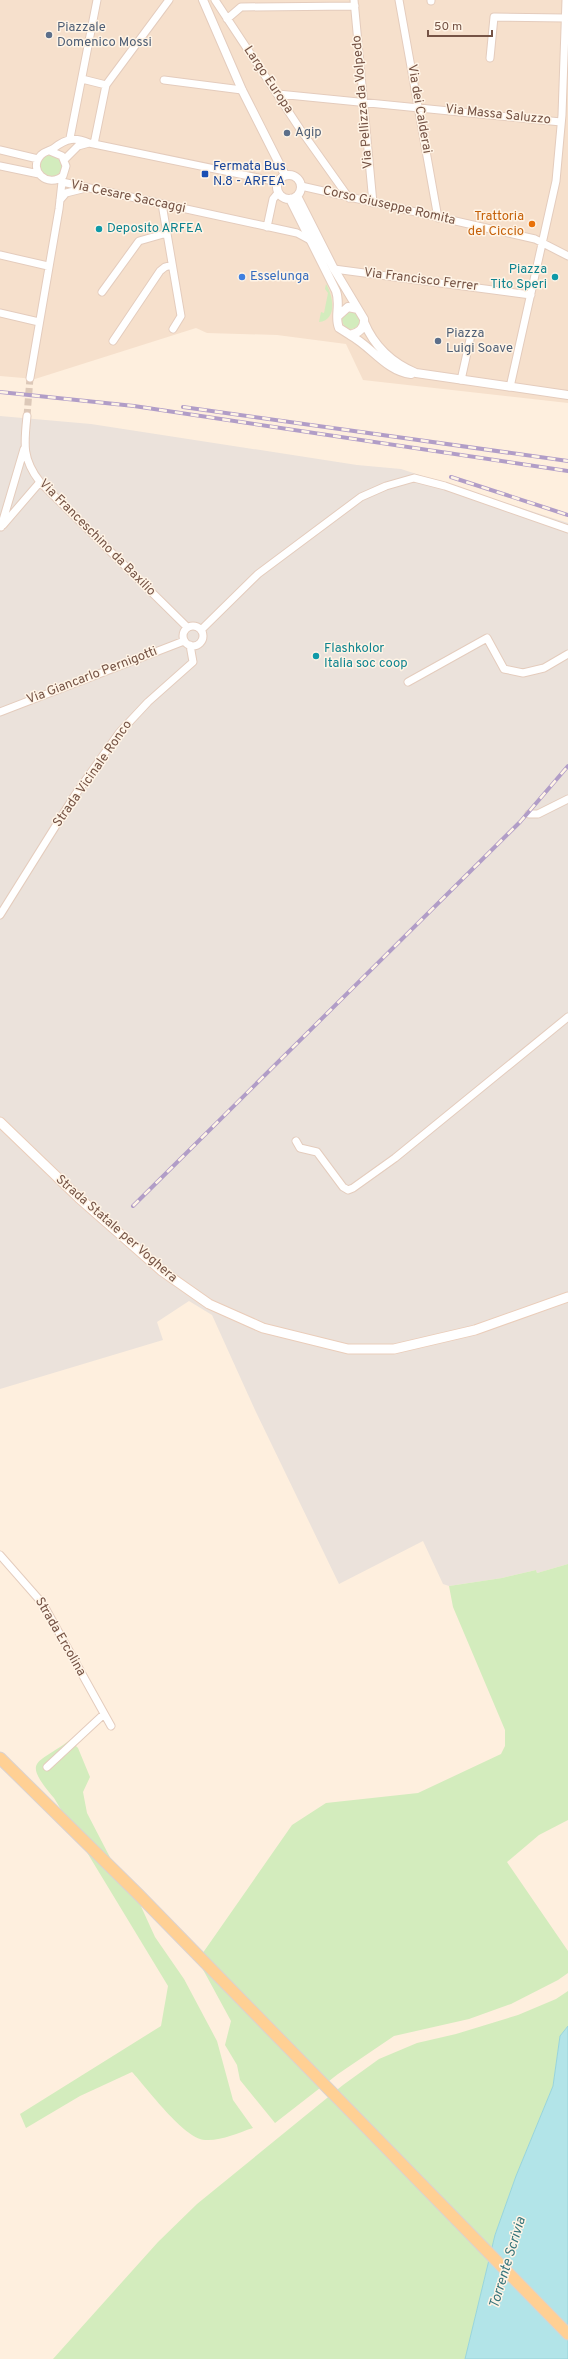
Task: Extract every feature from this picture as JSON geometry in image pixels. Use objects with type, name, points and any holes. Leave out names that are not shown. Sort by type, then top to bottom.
[{"type":"main road","name":"Strada Statale per Voghera","points":[[0,1122],[79,1198],[162,1271],[209,1304],[263,1328],[348,1349],[394,1349],[475,1330],[568,1297]]},
{"type":"main road","points":[[0,1758],[138,1894],[568,2334]]},
{"type":"street","points":[[70,138],[97,0]]},
{"type":"street","points":[[92,144],[106,85],[169,0]]},
{"type":"street","name":"Largo Europa","points":[[203,0],[242,90],[285,175]]},
{"type":"street","name":"Largo Europa","points":[[215,0],[349,198]]},
{"type":"street","name":"Via dei Calderai","points":[[399,0],[438,218]]},
{"type":"street","points":[[510,387],[532,295],[556,181],[564,117],[566,0]]},
{"type":"street","points":[[227,19],[240,4],[354,3]]},
{"type":"street","name":"Via Pellizza da Volpedo","points":[[354,3],[373,203]]},
{"type":"street","points":[[490,58],[494,17],[566,21]]},
{"type":"street","points":[[82,79],[106,85]]},
{"type":"street","points":[[164,80],[242,90]]},
{"type":"street","name":"Via Massa Saluzzo","points":[[278,94],[564,117]]},
{"type":"street","points":[[39,174],[36,167],[38,159],[43,154],[70,138],[77,138],[92,144],[278,182]]},
{"type":"street","points":[[65,159],[78,146],[92,144]]},
{"type":"street","points":[[0,150],[38,159]]},
{"type":"street","points":[[30,378],[60,200],[61,180],[66,170],[65,159],[59,153],[50,151]]},
{"type":"street","points":[[0,166],[39,174],[49,181],[61,180]]},
{"type":"street","points":[[267,227],[273,199],[278,193],[278,182],[285,175],[296,177],[301,186],[294,198]]},
{"type":"street","name":"Via Cesare Saccaggi","points":[[61,180],[89,188],[297,233],[310,240]]},
{"type":"street","name":"Corso Giuseppe Romita","points":[[301,186],[542,242],[568,256]]},
{"type":"street","points":[[60,200],[72,190],[89,188]]},
{"type":"street","points":[[278,193],[283,198],[294,198]]},
{"type":"street","points":[[294,198],[310,240],[336,291],[339,303],[339,328],[398,370],[405,373],[568,395]]},
{"type":"street","points":[[294,198],[334,269],[363,315],[364,322],[373,339],[386,353],[410,370],[428,376]]},
{"type":"street","points":[[162,204],[180,316],[173,329]]},
{"type":"street","points":[[102,292],[139,241],[167,233]]},
{"type":"street","points":[[0,255],[48,266]]},
{"type":"street","points":[[113,341],[160,271],[165,267],[172,265]]},
{"type":"street","name":"Via Francisco Ferrer","points":[[334,269],[532,295]]},
{"type":"street","points":[[338,316],[348,307],[358,309]]},
{"type":"street","points":[[0,312],[39,322]]},
{"type":"street","points":[[350,335],[358,333],[364,322]]},
{"type":"street","points":[[461,380],[471,335]]},
{"type":"street","name":"Via Franceschino da Baxilio","points":[[27,416],[24,449],[32,471],[40,482],[187,627]]},
{"type":"street","points":[[1,528],[24,449]]},
{"type":"street","points":[[201,630],[258,574],[361,497],[386,486],[414,478],[445,486],[568,529]]},
{"type":"street","points":[[1,528],[40,482]]},
{"type":"street","points":[[194,625],[201,630],[203,634],[200,642],[196,645],[187,643],[183,632],[187,627],[194,625]]},
{"type":"street","points":[[408,682],[487,638],[504,668],[523,673],[544,668],[568,654]]},
{"type":"street","name":"Via Giancarlo Pernigotti","points":[[0,712],[187,643]]},
{"type":"street","name":"Strada Vicinale Ronco","points":[[0,915],[75,795],[119,733],[148,702],[194,662],[187,643]]},
{"type":"street","points":[[529,814],[538,814],[568,799]]},
{"type":"street","points":[[296,1141],[300,1148],[317,1152],[344,1187],[348,1190],[353,1188],[394,1158],[568,1017]]},
{"type":"street","name":"Strada Ercolina","points":[[0,1555],[44,1604],[111,1726]]},
{"type":"street","points":[[47,1767],[104,1714]]},
{"type":"shaded area","points":[[0,0],[568,0],[568,403],[363,380],[346,344],[277,335],[207,333],[196,328],[35,379],[0,376]]},
{"type":"shaded area","points":[[0,416],[91,424],[357,465],[401,469],[568,523],[568,1564],[537,1573],[536,1570],[502,1578],[449,1586],[443,1584],[423,1541],[339,1584],[255,1410],[212,1315],[189,1301],[157,1322],[163,1340],[0,1389]]},
{"type":"green space","points":[[51,155],[59,158],[62,166],[59,174],[51,177],[43,174],[40,166],[43,158]]},
{"type":"green space","points":[[326,284],[331,294],[331,312],[329,317],[319,322],[321,312],[324,313],[328,293],[325,289]]},
{"type":"green space","points":[[351,311],[357,314],[360,320],[357,326],[351,329],[345,326],[342,320],[345,314]]},
{"type":"green space","points":[[568,1564],[568,1820],[539,1835],[507,1862],[568,1951],[568,1973],[558,1980],[511,2004],[469,2019],[394,2036],[338,2074],[275,2123],[240,2080],[237,2065],[225,2045],[231,2021],[200,1964],[200,1957],[292,1825],[326,1803],[418,1793],[501,1754],[505,1746],[505,1730],[453,1607],[449,1586],[502,1578],[536,1570],[537,1573]]},
{"type":"green space","points":[[70,1740],[78,1748],[90,1777],[83,1792],[87,1813],[115,1867],[139,1902],[155,1937],[184,1979],[217,2041],[233,2100],[253,2128],[211,2140],[196,2137],[166,2112],[132,2072],[80,2096],[26,2128],[20,2114],[161,2026],[168,1986],[54,1798],[38,1776],[36,1769],[37,1764]]},
{"type":"green space","points":[[568,1991],[568,2026],[560,2036],[553,2086],[516,2176],[495,2235],[465,2359],[53,2359],[158,2242],[197,2204],[343,2085],[379,2059],[417,2043],[456,2034],[518,2015],[556,1999]]},
{"type":"water","name":"Torrente Scrivia","points":[[568,2026],[568,2359],[465,2359],[495,2235],[516,2176],[553,2086],[560,2036]]},
{"type":"tunnel","points":[[27,416],[30,378]]},
{"type":"railway","points":[[0,392],[134,406],[568,471]]},
{"type":"railway","points":[[183,407],[568,461]]},
{"type":"railway","points":[[451,477],[568,515]]},
{"type":"railway","points":[[133,1206],[520,822],[568,766]]},
{"type":"place","name":"Piazzale Domenico Mossi","points":[[49,35]]},
{"type":"place","name":"Agip","points":[[287,133]]},
{"type":"place","name":"Fermata Bus N.8 - ARFEA","points":[[205,174]]},
{"type":"place","name":"Trattoria del Ciccio","points":[[532,224]]},
{"type":"place","name":"Deposito ARFEA","points":[[99,229]]},
{"type":"place","name":"Esselunga","points":[[242,277]]},
{"type":"place","name":"Piazza Tito Speri","points":[[555,277]]},
{"type":"place","name":"Piazza Luigi Soave","points":[[438,341]]},
{"type":"place","name":"Flashkolor Italia soc coop","points":[[316,656]]}]
